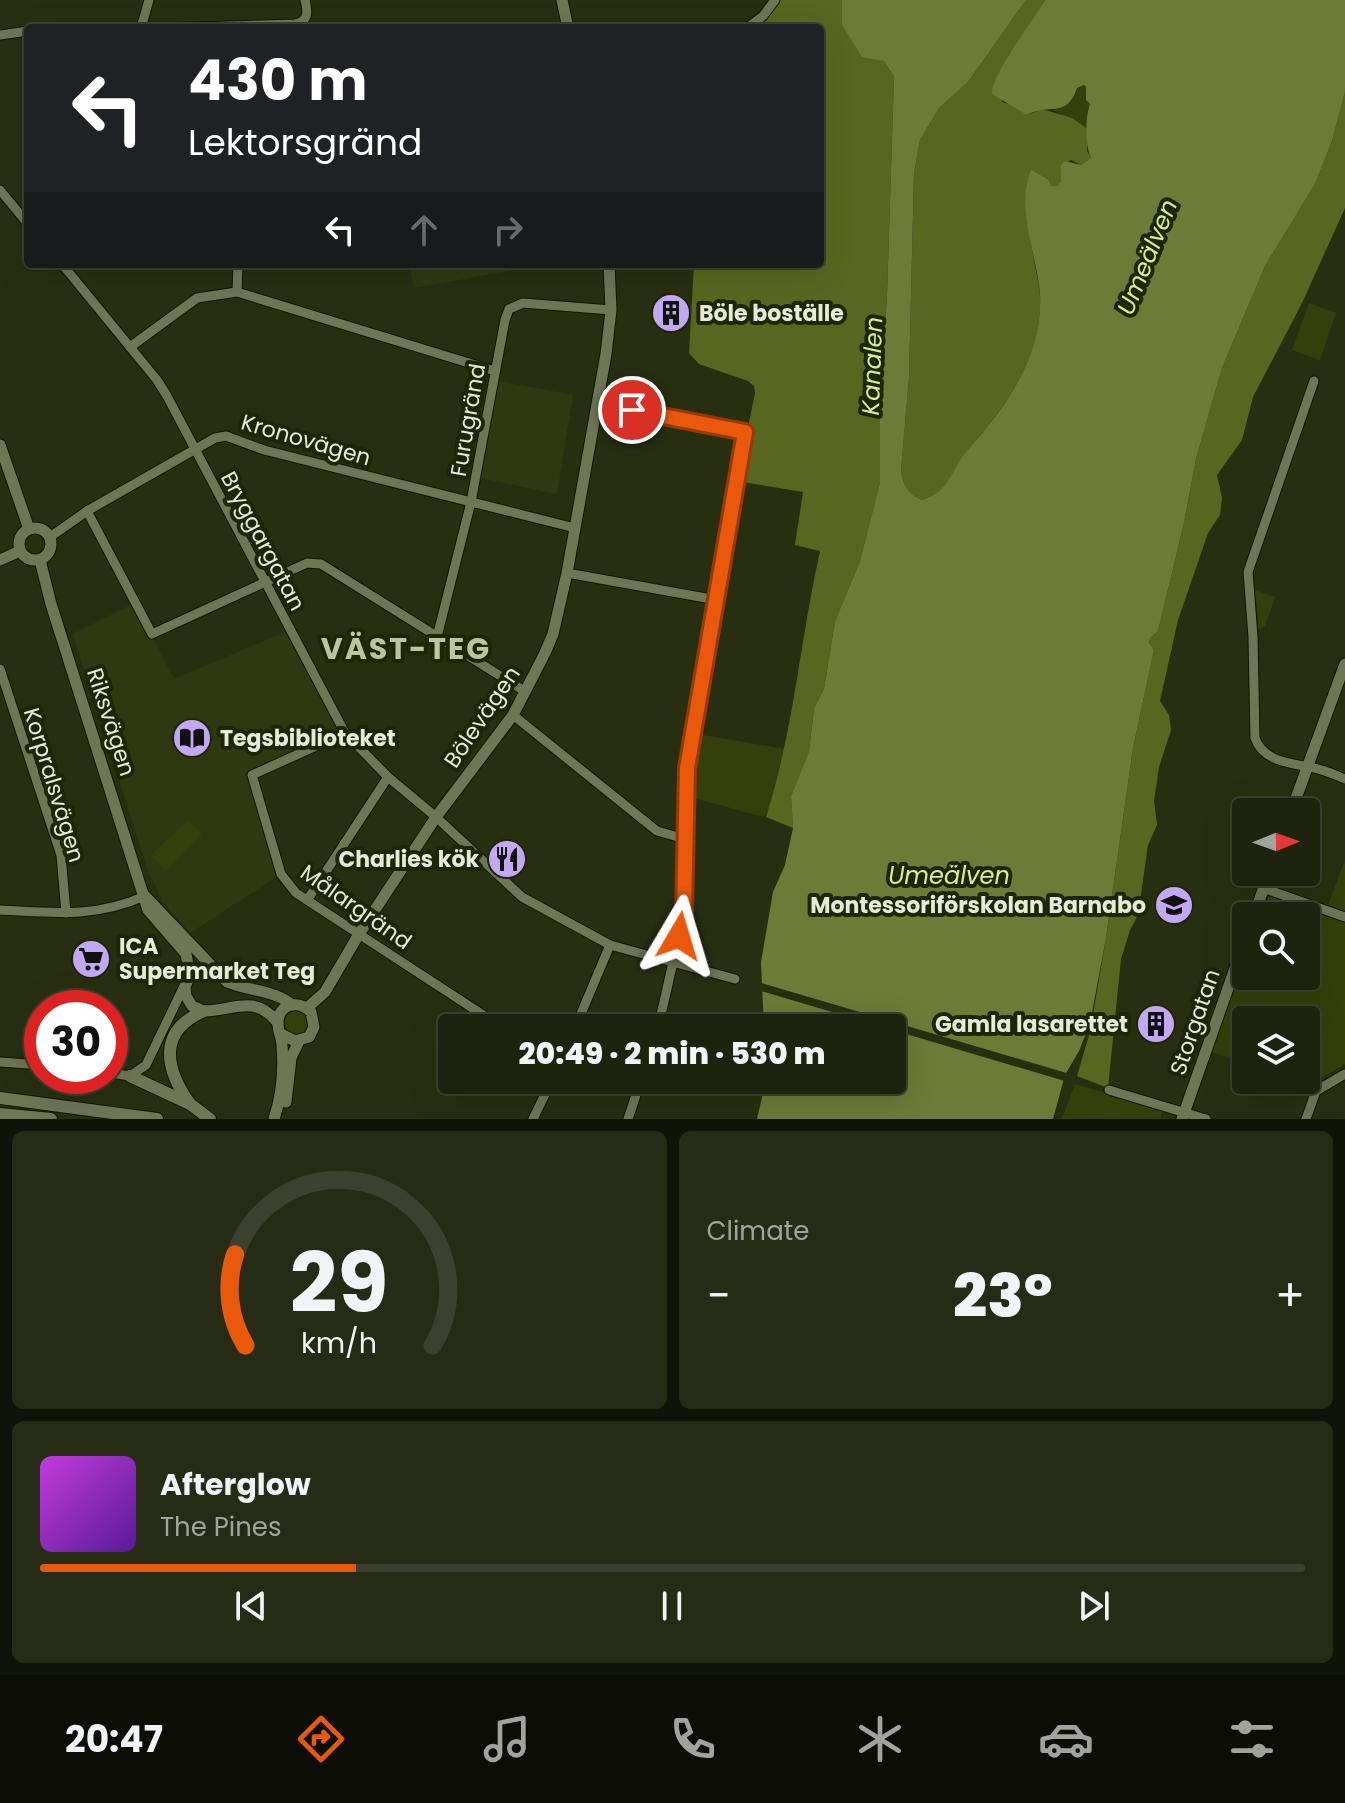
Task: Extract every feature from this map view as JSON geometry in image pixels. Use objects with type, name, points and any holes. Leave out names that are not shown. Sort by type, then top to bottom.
[{"type":"main road","points":[[190,1104],[174,1078],[171,1048],[181,1024],[209,1011]]},
{"type":"main road","points":[[130,1076],[190,1104],[210,1119]]},
{"type":"main road","points":[[0,1098],[157,1119]]},
{"type":"main road","points":[[0,1114],[51,1119]]},
{"type":"street","points":[[142,24],[149,0]]},
{"type":"street","points":[[276,24],[299,23],[307,16],[305,0]]},
{"type":"street","points":[[562,0],[567,24]]},
{"type":"street","points":[[752,24],[775,0]]},
{"type":"street","points":[[0,35],[24,32]]},
{"type":"street","points":[[0,190],[24,219]]},
{"type":"street","name":"Bryggargatan","points":[[67,268],[157,380],[345,733],[388,777],[522,897],[610,945],[735,979]]},
{"type":"street","points":[[237,292],[238,268]]},
{"type":"street","name":"Bölevägen","points":[[307,1008],[325,992],[436,817],[513,715],[553,634],[597,403],[611,310],[609,268]]},
{"type":"street","points":[[130,347],[197,298],[237,292],[495,371]]},
{"type":"street","name":"Furugränd","points":[[437,637],[471,502],[509,309],[515,304],[611,310]]},
{"type":"street","points":[[1314,381],[1248,572],[1255,738],[1267,756],[1345,779]]},
{"type":"street","points":[[597,403],[745,432],[687,768],[684,914],[661,1014]]},
{"type":"street","name":"Kronovägen","points":[[50,537],[87,511],[215,438],[226,436],[264,450],[575,528]]},
{"type":"street","points":[[0,445],[29,529]]},
{"type":"street","points":[[87,511],[152,634],[307,563],[321,564],[526,692]]},
{"type":"street","points":[[29,529],[40,529],[50,537],[51,548],[40,560],[29,560],[20,551],[19,539],[29,529]]},
{"type":"street","points":[[0,560],[20,551]]},
{"type":"street","name":"Riksvägen","points":[[40,560],[51,604],[148,910],[186,954],[188,979],[185,991],[188,1001],[209,1011]]},
{"type":"street","points":[[567,573],[717,600]]},
{"type":"street","points":[[1296,798],[1345,664]]},
{"type":"street","name":"Korpralsvägen","points":[[0,669],[61,855],[66,913]]},
{"type":"street","points":[[513,715],[657,831],[685,839]]},
{"type":"street","name":"Målargränd","points":[[345,733],[252,775],[281,874],[296,893],[482,1014]]},
{"type":"street","points":[[308,899],[388,777]]},
{"type":"street","points":[[1258,902],[1263,888],[1345,917]]},
{"type":"street","points":[[0,910],[93,912],[145,896]]},
{"type":"street","name":"Riksvägen","points":[[145,896],[227,982],[276,995],[292,1005]]},
{"type":"street","points":[[581,1014],[610,945]]},
{"type":"street","points":[[130,1076],[146,1065],[188,979],[201,969],[213,969]]},
{"type":"street","name":"Storgatan","points":[[1183,1116],[1232,977]]},
{"type":"street","points":[[209,1011],[226,999],[227,982]]},
{"type":"street","points":[[209,1011],[234,1006],[260,1007],[271,1014],[279,1028],[291,1041],[309,1037],[314,1027],[314,1017],[307,1008],[292,1005],[283,1009],[279,1028],[283,1075],[279,1117]]},
{"type":"street","points":[[279,1117],[291,1058],[299,1041]]},
{"type":"street","points":[[0,1062],[24,1064]]},
{"type":"street","points":[[1306,1119],[1316,1091],[1345,1074]]},
{"type":"street","points":[[1109,1090],[1183,1116],[1206,1119]]},
{"type":"street","points":[[533,1119],[545,1094]]},
{"type":"street","points":[[628,1119],[636,1094]]},
{"type":"shaded area","points":[[770,0],[842,0],[842,25],[872,57],[884,61],[894,77],[887,295],[880,393],[880,482],[860,561],[835,621],[824,689],[814,708],[809,751],[791,796],[793,828],[766,817],[790,718],[820,551],[795,545],[803,492],[737,481],[754,386],[748,381],[699,364],[689,353],[694,268],[824,268],[824,24],[746,24],[760,14]]},
{"type":"shaded area","points":[[1026,0],[1045,0],[1032,23],[1002,102],[1013,105],[1027,115],[1042,109],[1072,118],[1088,129],[1087,151],[1091,158],[1081,165],[1071,160],[1061,165],[1061,181],[1057,186],[1051,186],[1049,180],[1031,169],[1026,189],[1026,211],[1040,296],[1036,338],[1020,378],[997,415],[963,456],[945,485],[922,500],[907,488],[901,471],[909,377],[914,173],[920,140],[939,108],[968,82]]},
{"type":"shaded area","points":[[1083,84],[1086,100],[1090,104],[1088,129],[1053,110],[1063,105]]},
{"type":"shaded area","points":[[1345,92],[1345,208],[1302,303],[1253,397],[1242,440],[1217,475],[1222,498],[1220,515],[1208,533],[1178,620],[1160,701],[1169,715],[1171,730],[1159,767],[1154,801],[1157,825],[1148,845],[1138,915],[1121,959],[1108,1088],[1077,1076],[1090,1032],[1133,748],[1154,650],[1149,643],[1150,638],[1158,631],[1196,459],[1222,368],[1265,266],[1315,184],[1332,141]]},
{"type":"shaded area","points":[[410,268],[526,268],[414,288]]},
{"type":"shaded area","points":[[1309,303],[1336,313],[1320,360],[1292,350]]},
{"type":"shaded area","points":[[499,381],[573,395],[557,494],[480,478]]},
{"type":"shaded area","points":[[1255,590],[1275,597],[1265,626],[1259,629]]},
{"type":"shaded area","points":[[135,603],[174,679],[290,630],[345,733],[252,775],[281,874],[190,933],[164,903],[148,871],[73,634]]},
{"type":"shaded area","points":[[697,734],[797,751],[788,776],[764,817],[690,797],[691,766]]},
{"type":"shaded area","points":[[188,820],[202,835],[166,871],[151,855]]},
{"type":"shaded area","points":[[1345,860],[1345,911],[1328,905]]},
{"type":"shaded area","points":[[1269,896],[1287,902],[1267,902]]},
{"type":"shaded area","points":[[1320,913],[1345,922],[1345,1064],[1320,1081],[1320,1006],[1232,1006],[1232,1059],[1209,1051],[1233,990],[1320,990]]},
{"type":"shaded area","points":[[297,1010],[306,1013],[309,1022],[306,1031],[297,1034],[288,1031],[285,1022],[288,1013]]},
{"type":"shaded area","points":[[1075,1084],[1163,1110],[1160,1119],[1062,1119]]},
{"type":"water","name":"Umeälven","points":[[842,0],[1026,0],[968,82],[939,108],[920,140],[914,173],[909,377],[901,471],[907,488],[922,500],[940,490],[997,415],[1020,378],[1036,338],[1040,295],[1025,200],[1031,169],[1049,180],[1051,186],[1057,186],[1061,181],[1061,165],[1065,161],[1081,165],[1091,158],[1086,131],[1090,104],[1086,100],[1084,85],[1077,88],[1068,104],[1027,115],[992,94],[1005,61],[1045,0],[1345,0],[1345,92],[1332,141],[1315,184],[1265,266],[1222,368],[1196,459],[1158,631],[1149,643],[1154,650],[1133,748],[1106,938],[1090,1023],[1065,1075],[1053,1119],[757,1119],[763,1094],[906,1094],[906,1014],[763,1014],[761,962],[773,892],[785,865],[793,828],[791,796],[809,751],[814,708],[824,689],[835,621],[860,561],[880,482],[880,393],[887,295],[894,77],[884,61],[862,57],[842,25]]},
{"type":"pier","points":[[758,982],[867,1014],[839,1014],[758,990]]},
{"type":"pier","points":[[906,1026],[1070,1074],[1068,1082],[906,1034]]},
{"type":"place","name":"Böle boställe","points":[[671,313]]},
{"type":"place","name":"Tegsbiblioteket","points":[[192,738]]},
{"type":"place","name":"Charlies kök","points":[[507,859]]},
{"type":"place","name":"Montessoriförskolan Barnabo","points":[[1174,905]]},
{"type":"place","name":"ICA Supermarket Teg","points":[[91,959]]},
{"type":"place","name":"Gamla lasarettet","points":[[1156,1024]]},
{"type":"district","name":"VÄST-TEG","points":[[406,648]]},
{"type":"route","points":[[632,410],[745,432],[687,768],[684,914],[679,936]]},
{"type":"water label","name":"Kanalen","points":[[872,366]]}]
